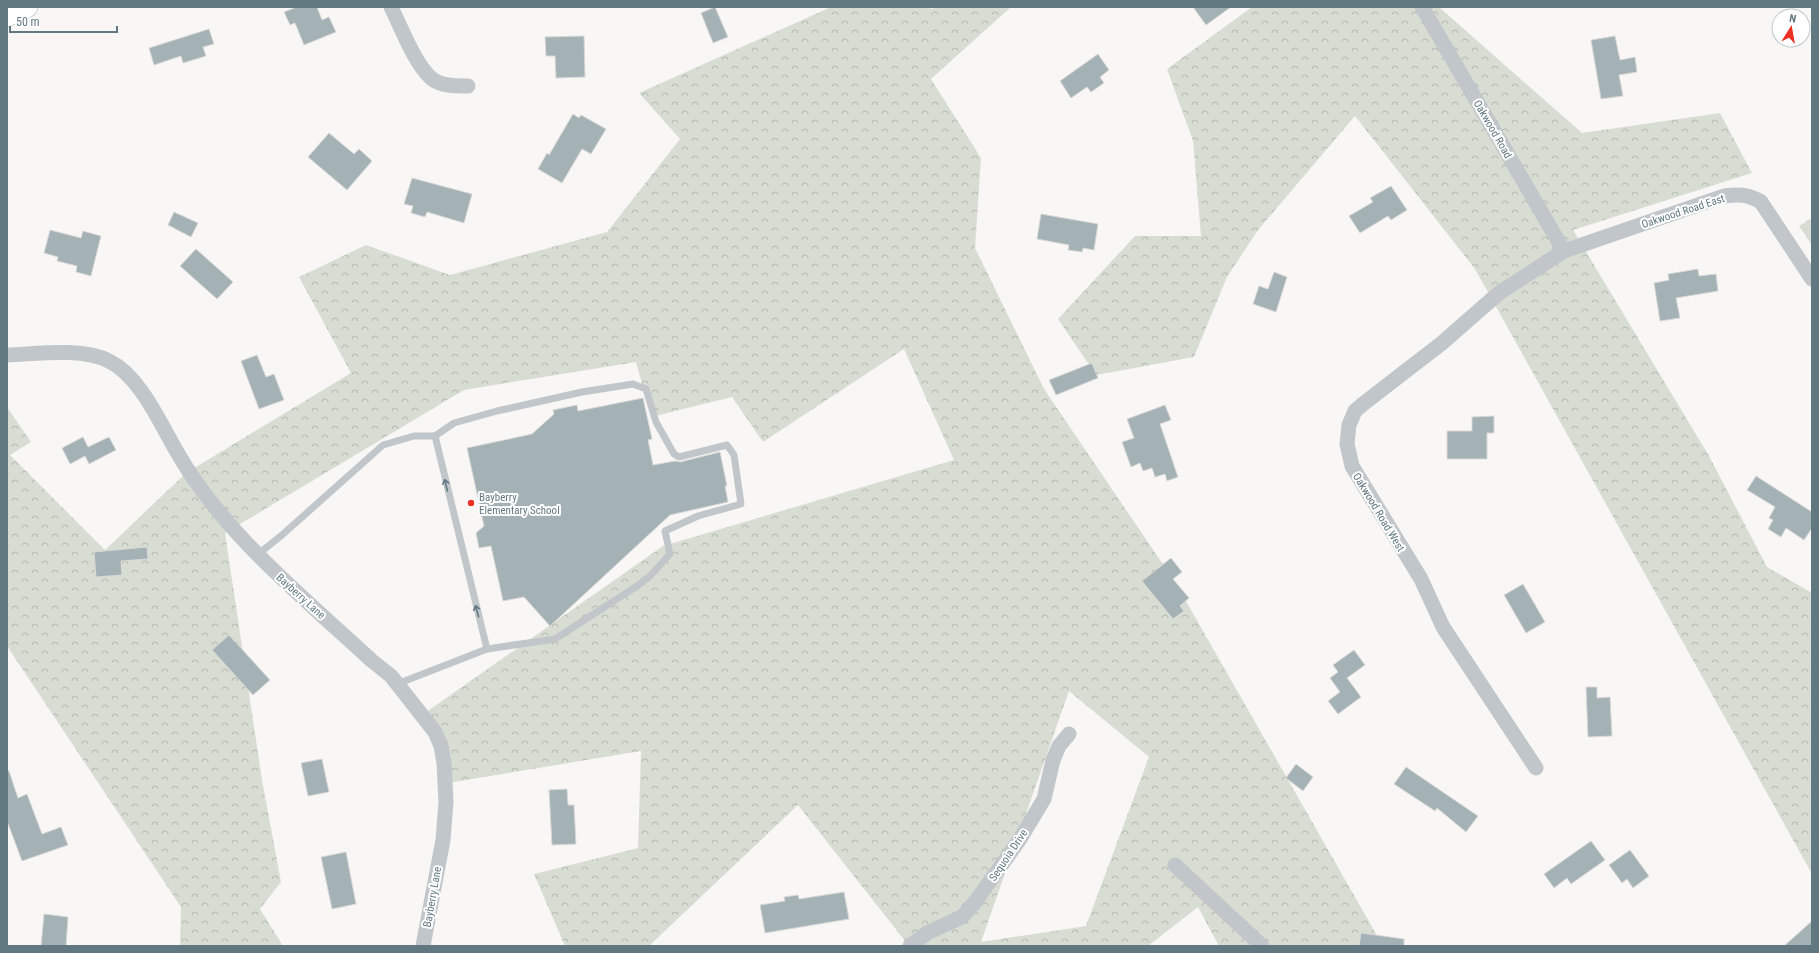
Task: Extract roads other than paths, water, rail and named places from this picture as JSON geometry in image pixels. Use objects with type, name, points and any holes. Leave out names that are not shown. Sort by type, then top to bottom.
[{"type":"main road","points":[[7,16],[27,7]]},
{"type":"street","points":[[391,7],[419,63],[432,79],[449,85],[468,86]]},
{"type":"street","name":"Oakwood Road","points":[[1422,7],[1564,251]]},
{"type":"street","name":"Oakwood Road East","points":[[1564,251],[1704,202],[1724,196],[1738,194],[1752,197],[1761,202],[1812,279]]},
{"type":"street","name":"Oakwood Road West","points":[[1536,768],[1444,627],[1421,579],[1352,466],[1347,444],[1349,425],[1355,412],[1363,404],[1442,343],[1499,293],[1564,251]]},
{"type":"street","name":"Bayberry Lane","points":[[7,355],[62,352],[94,355],[109,361],[124,370],[144,396],[197,485],[257,555],[371,660],[391,676],[435,732],[441,746],[444,763],[446,802],[443,840],[423,946]]},
{"type":"street","name":"Sequoia Drive","points":[[910,946],[927,933],[962,917],[975,902],[1020,839],[1044,799],[1053,760],[1059,746],[1069,734]]},
{"type":"street","points":[[1175,865],[1262,946]]},
{"type":"lane","points":[[257,555],[384,445],[414,436],[435,436],[454,423],[582,392],[633,384],[646,390],[656,422],[674,454],[679,457],[727,446],[734,455],[741,504],[698,516],[679,523],[665,531],[670,554],[650,576],[555,639],[487,649],[397,684]]},
{"type":"lane","points":[[435,436],[487,649]]},
{"type":"place","name":"Bayberry Elementary School","points":[[471,503]]}]
